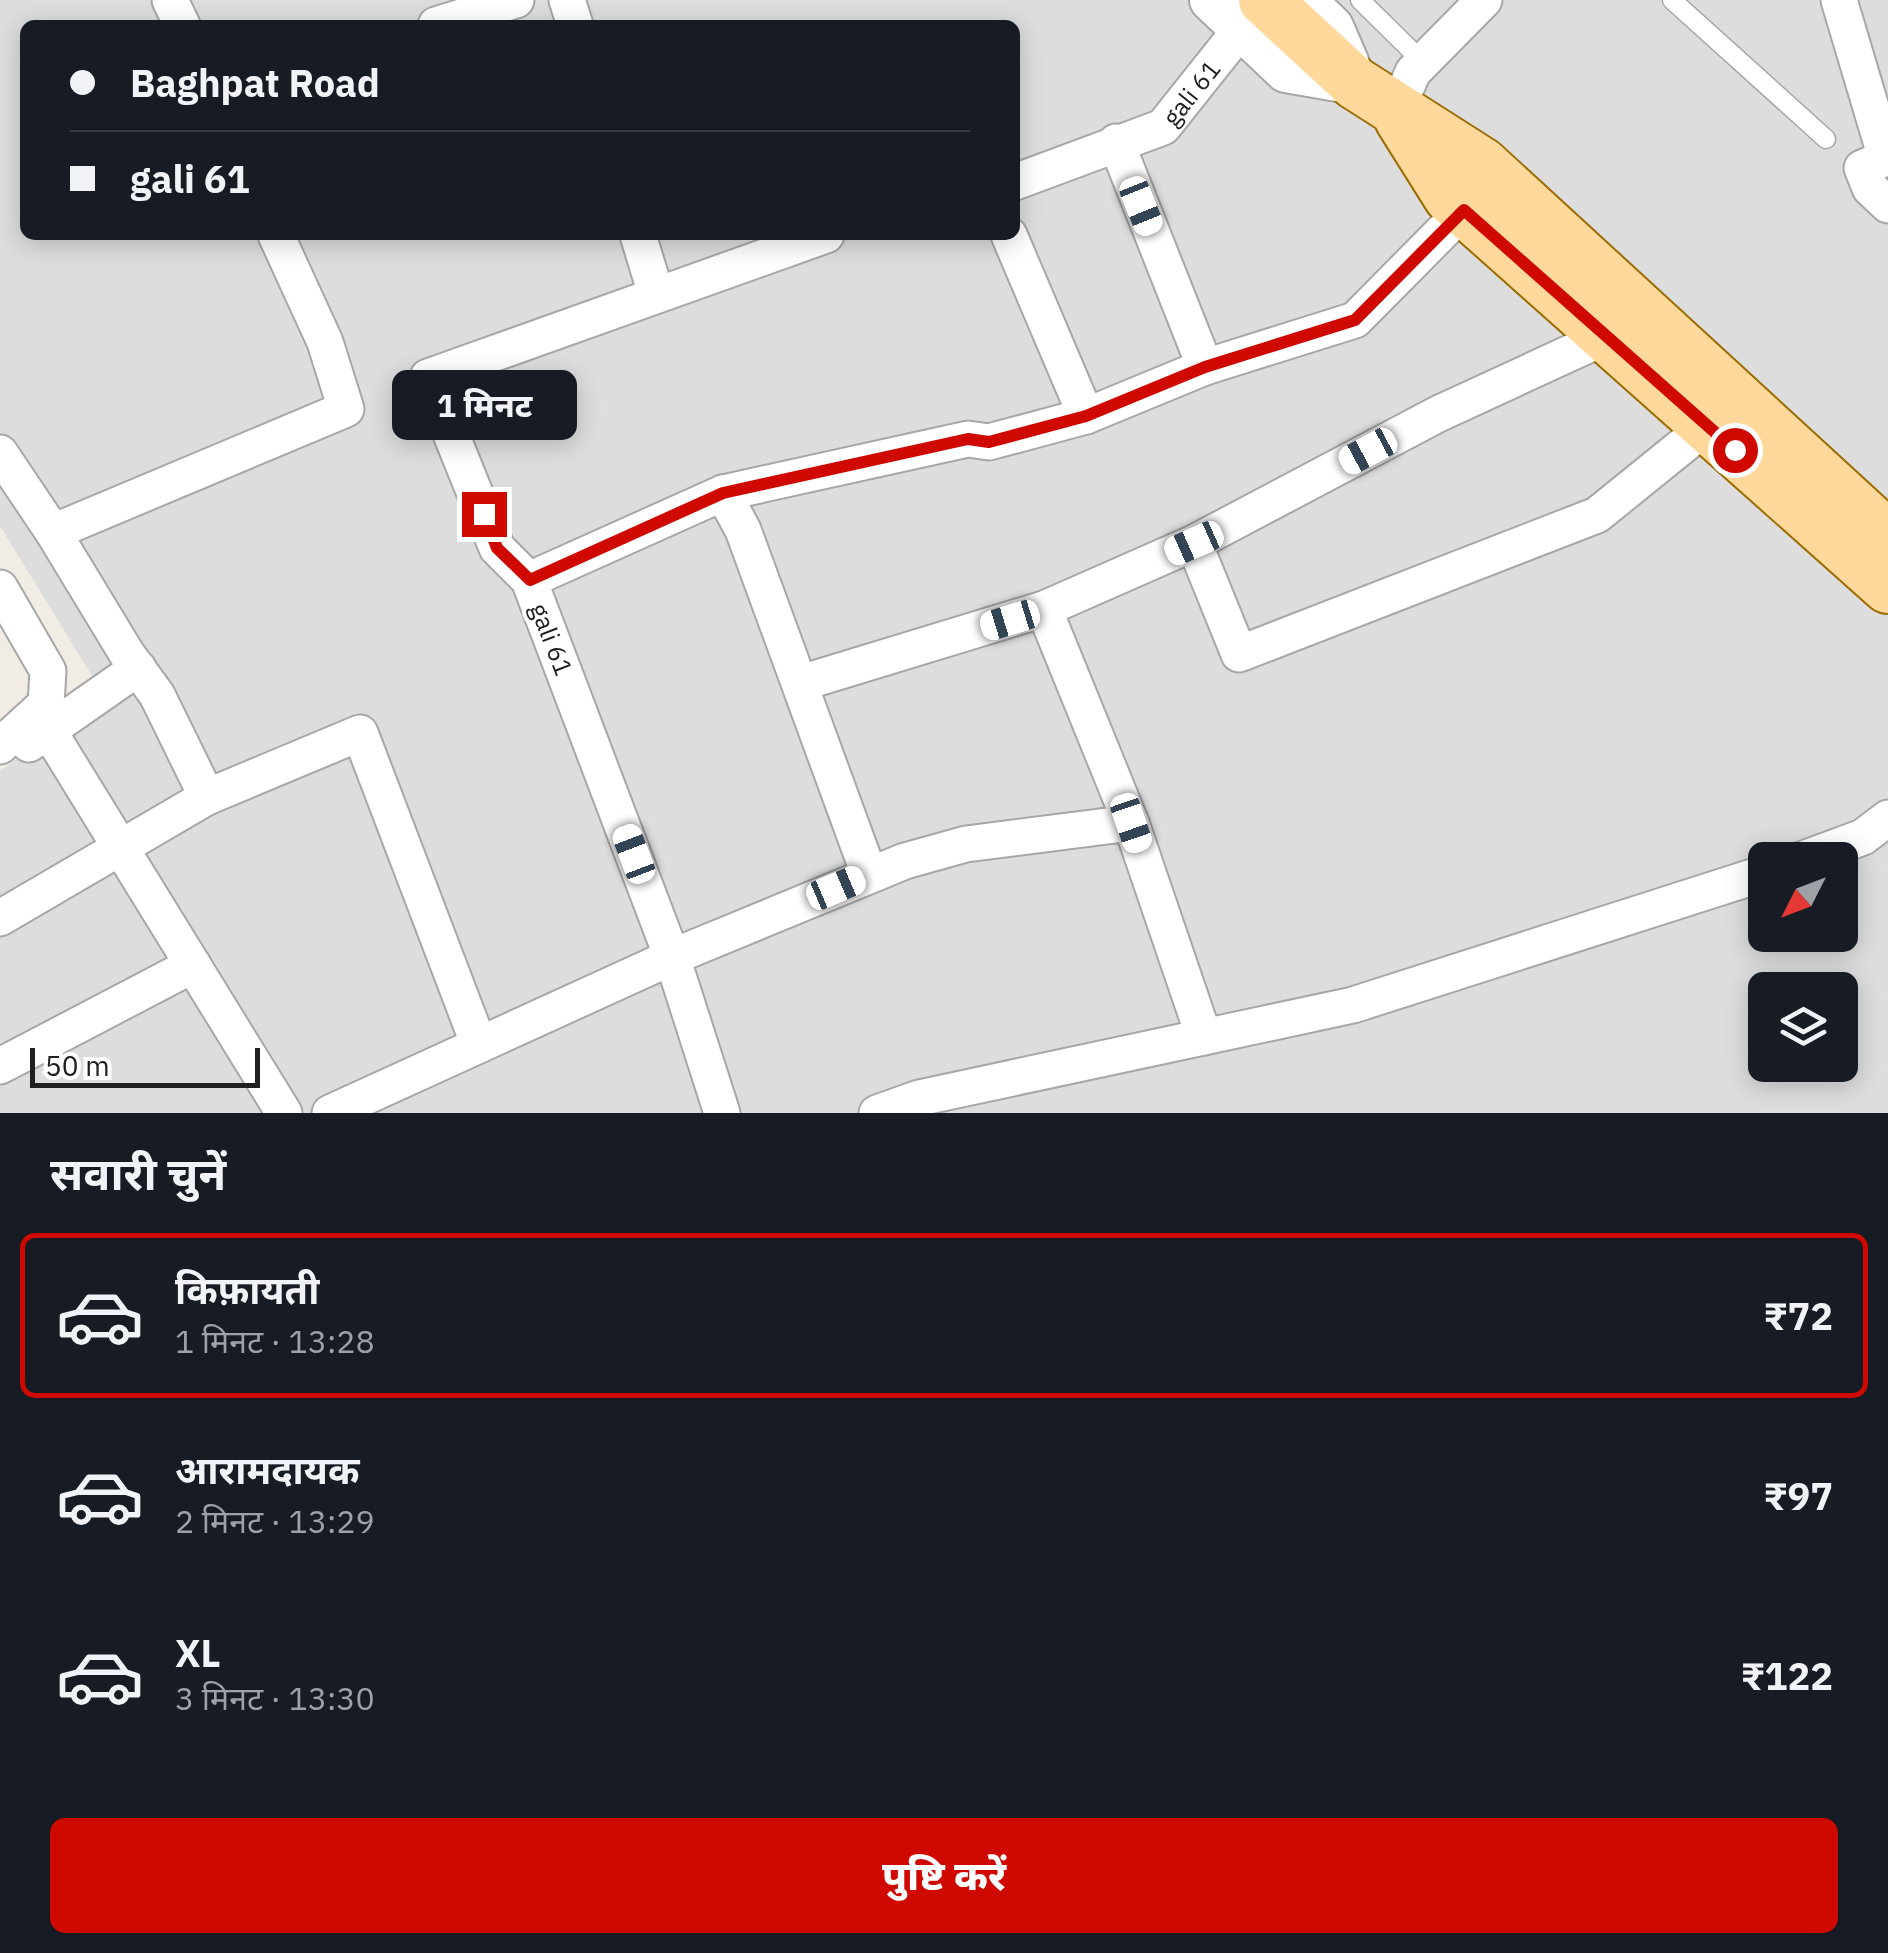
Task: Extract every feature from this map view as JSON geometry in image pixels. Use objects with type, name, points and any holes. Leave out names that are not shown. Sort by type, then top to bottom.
[{"type":"main road","points":[[1239,10],[1482,164],[1888,537]]},
{"type":"main road","points":[[1376,97],[1450,197],[1888,587]]},
{"type":"street","points":[[452,20],[516,0]]},
{"type":"street","points":[[1304,0],[1332,27],[1376,97],[1413,72],[1484,0]]},
{"type":"street","points":[[1838,0],[1887,158],[1862,168],[1870,188],[1888,204]]},
{"type":"street","name":"gali 61","points":[[1020,180],[1162,127],[1239,10]]},
{"type":"street","points":[[1116,142],[1205,367]]},
{"type":"street","points":[[530,580],[723,493],[968,439],[989,442],[1086,416],[1205,367],[1355,320],[1464,210]]},
{"type":"street","points":[[52,532],[346,409],[324,342],[278,240]]},
{"type":"street","points":[[640,240],[656,294]]},
{"type":"street","name":"gali 61","points":[[722,1113],[672,957],[530,580],[497,548],[428,377],[812,240]]},
{"type":"street","points":[[1011,240],[1086,416]]},
{"type":"street","points":[[800,683],[1044,609],[1194,543],[1438,414],[1605,337]]},
{"type":"street","points":[[1194,543],[1239,654],[1597,515],[1707,426]]},
{"type":"street","points":[[0,453],[157,695],[206,797]]},
{"type":"street","points":[[723,493],[744,530],[870,874]]},
{"type":"street","points":[[0,588],[48,671],[46,704],[0,746]]},
{"type":"street","points":[[1044,609],[1131,823],[1204,1037]]},
{"type":"street","points":[[0,766],[138,668]]},
{"type":"street","points":[[48,730],[284,1113]]},
{"type":"street","points":[[0,918],[206,797],[360,733],[479,1045]]},
{"type":"street","points":[[1850,842],[1864,837],[1888,818]]},
{"type":"street","points":[[330,1113],[672,957],[870,874],[966,844],[1131,823]]},
{"type":"street","points":[[877,1113],[919,1098],[1354,1005],[1748,878]]},
{"type":"street","points":[[0,1066],[193,965]]},
{"type":"lane","points":[[1360,0],[1423,62]]},
{"type":"lane","points":[[1672,0],[1826,139]]},
{"type":"shaded area","points":[[0,0],[1888,0],[1888,1113],[0,1113],[0,771],[105,697],[0,526]]},
{"type":"route","points":[[484,514],[497,548],[530,580],[723,493],[968,439],[989,442],[1086,416],[1205,367],[1355,320],[1464,210],[1735,450]]}]
